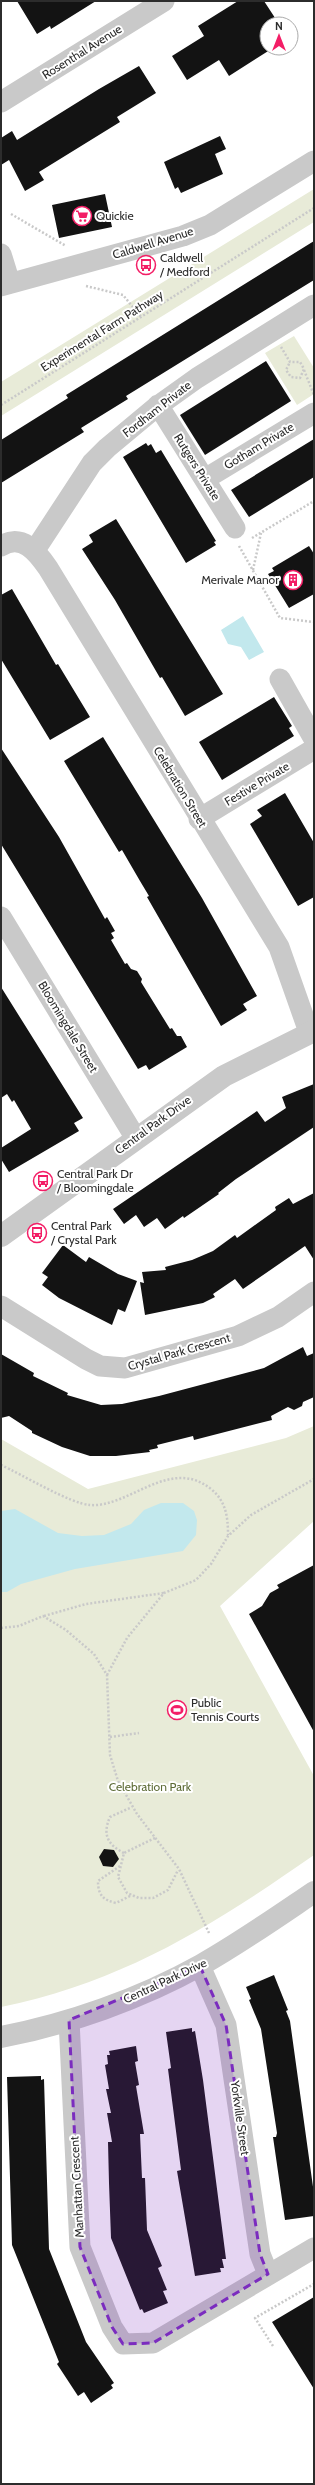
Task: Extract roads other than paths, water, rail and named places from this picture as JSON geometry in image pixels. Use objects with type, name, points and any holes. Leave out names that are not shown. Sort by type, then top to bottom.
[{"type":"street","name":"Rosenthal Avenue","points":[[1,102],[164,1]]},
{"type":"street","name":"Caldwell Avenue","points":[[6,285],[183,236],[210,225],[314,161]]},
{"type":"street","points":[[1,254],[6,285]]},
{"type":"street","name":"Fordham Private","points":[[35,550],[92,463],[158,406],[197,378],[314,305]]},
{"type":"street","name":"Rutgers Private","points":[[158,406],[243,537]]},
{"type":"street","name":"Gotham Private","points":[[205,479],[314,413]]},
{"type":"street","points":[[1,546],[20,542],[35,550]]},
{"type":"street","name":"Celebration Street","points":[[35,550],[279,947],[311,1032]]},
{"type":"street","points":[[280,679],[314,739]]},
{"type":"street","name":"Festive Private","points":[[199,818],[314,749]]},
{"type":"street","name":"Bloomingdale Street","points":[[1,917],[135,1137]]},
{"type":"street","name":"Central Park Drive","points":[[1,1236],[135,1137],[224,1076],[311,1032]]},
{"type":"street","name":"Crystal Park Crescent","points":[[1,1306],[86,1359],[100,1366],[125,1368],[245,1333],[278,1317],[314,1292]]},
{"type":"street","name":"Central Park Drive","points":[[1,2037],[69,2020],[161,1985],[200,1966],[314,1892]]},
{"type":"street","name":"Yorkville Street","points":[[200,1966],[226,2025],[260,2254],[268,2274]]},
{"type":"street","name":"Manhattan Crescent","points":[[69,2020],[80,2247],[112,2327],[123,2344],[153,2343],[314,2248]]},
{"type":"water","points":[[243,616],[264,652],[249,660],[241,647],[228,644],[221,630]]},
{"type":"water","points":[[161,1503],[183,1503],[194,1511],[197,1520],[196,1535],[183,1551],[75,1569],[21,1584],[7,1592],[1,1592],[1,1511],[15,1509],[58,1533],[82,1536],[104,1535],[131,1524],[144,1510]]},
{"type":"place","name":"Quickie","points":[[82,216]]},
{"type":"place","name":"Caldwell / Medford","points":[[146,265]]},
{"type":"place","name":"Merivale Manor","points":[[293,580]]},
{"type":"place","name":"Central Park Dr / Bloomingdale","points":[[43,1181]]},
{"type":"place","name":"Central Park / Crystal Park","points":[[37,1233]]},
{"type":"place","name":"Public Tennis Courts","points":[[177,1710]]},
{"type":"park label","name":"Celebration Park","points":[[150,1787]]}]
